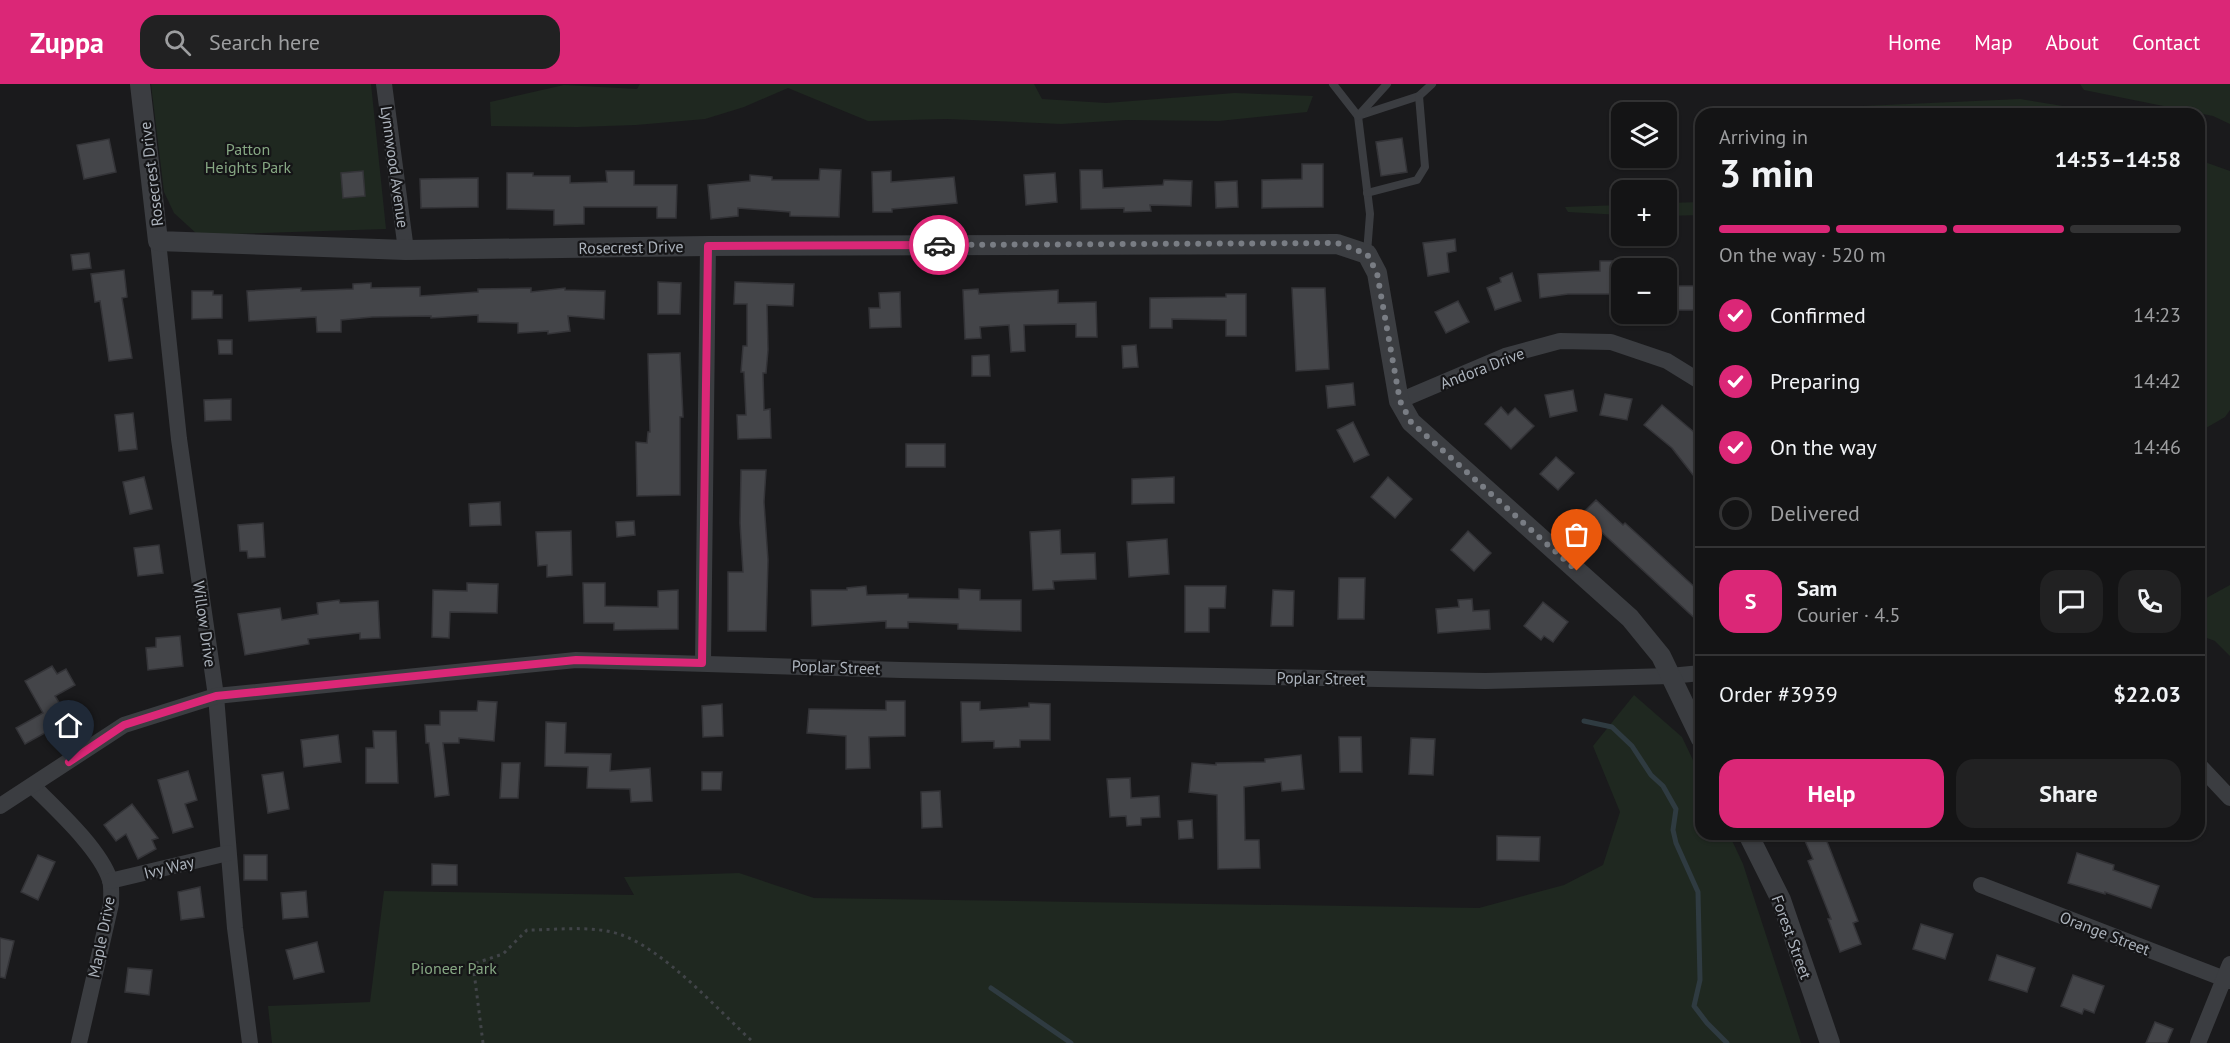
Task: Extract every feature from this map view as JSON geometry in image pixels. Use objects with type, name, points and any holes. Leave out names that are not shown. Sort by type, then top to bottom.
[{"type":"street","name":"Rosecrest Drive","points":[[140,84],[158,241],[406,250],[1337,243],[1367,254]]},
{"type":"street","name":"Lynnwood Avenue","points":[[384,84],[406,250]]},
{"type":"street","name":"Willow Drive","points":[[158,241],[178,439],[216,696],[228,853],[250,1043]]},
{"type":"street","points":[[702,663],[708,246]]},
{"type":"street","points":[[1367,254],[1377,273],[1400,401],[1411,422],[1630,618],[1661,656],[1695,726]]},
{"type":"street","name":"Andora Drive","points":[[1400,401],[1505,356],[1560,341],[1611,342],[1667,361],[1695,378]]},
{"type":"street","name":"Poplar Street","points":[[0,806],[124,725],[216,696],[576,660],[901,670],[1485,681],[1695,674]]},
{"type":"street","points":[[2205,771],[2230,798]]},
{"type":"street","name":"Maple Drive","points":[[33,786],[75,830],[100,861],[110,881],[111,904],[78,1043]]},
{"type":"street","name":"Forest Street","points":[[1751,840],[1780,900],[1830,1043]]},
{"type":"street","name":"Ivy Way","points":[[110,881],[228,853]]},
{"type":"street","name":"Orange Street","points":[[1981,885],[2228,975]]},
{"type":"street","points":[[2198,1043],[2228,975]]},
{"type":"lane","points":[[1333,84],[1358,116],[1370,214],[1367,254]]},
{"type":"lane","points":[[1358,116],[1387,84]]},
{"type":"lane","points":[[1358,116],[1419,96],[1432,84]]},
{"type":"lane","points":[[1367,193],[1417,180],[1425,167],[1419,96]]},
{"type":"path","points":[[483,1043],[473,964],[503,954],[527,930],[587,929],[617,934],[639,943],[671,966],[754,1043]]},
{"type":"green space","name":"Patton Heights Park","points":[[151,84],[371,84],[386,229],[198,235],[174,213],[164,192]]},
{"type":"green space","points":[[640,84],[1034,84],[1042,99],[1106,103],[1235,93],[1313,96],[1307,112],[1219,121],[1127,120],[1061,124],[947,119],[868,121],[788,88],[744,107],[705,119],[577,127],[491,126],[490,102],[564,85],[637,89]]},
{"type":"green space","points":[[2080,84],[2230,84],[2230,124],[2205,114],[2205,108],[2173,108],[2084,90]]},
{"type":"green space","points":[[2020,99],[2075,108],[1774,108],[1773,106],[1863,106]]},
{"type":"green space","points":[[2205,162],[2230,171],[2230,410],[2225,417],[2205,429]]},
{"type":"green space","points":[[1695,202],[1695,215],[1677,216],[1677,203]]},
{"type":"green space","points":[[1611,205],[1611,214],[1568,212],[1565,207]]},
{"type":"green space","points":[[2230,585],[2230,656],[2215,641],[2205,637],[2205,599]]},
{"type":"green space","name":"Pioneer Park","points":[[1634,695],[1682,737],[1695,764],[1695,840],[1732,840],[1743,864],[1801,1043],[272,1043],[268,1006],[370,1002],[384,891],[634,895],[624,877],[739,873],[814,898],[1479,908],[1564,885],[1603,865],[1620,812],[1593,746]]},
{"type":"building","points":[[1402,138],[1407,172],[1381,176],[1376,142]]},
{"type":"building","points":[[109,139],[116,172],[84,179],[77,145]]},
{"type":"building","points":[[1302,164],[1323,164],[1323,207],[1262,208],[1262,180],[1302,179]]},
{"type":"building","points":[[820,169],[841,170],[839,217],[790,216],[790,212],[738,208],[738,216],[711,219],[708,185],[750,181],[750,175],[772,177],[772,180],[819,180]]},
{"type":"building","points":[[1080,170],[1102,170],[1103,188],[1163,185],[1164,180],[1192,181],[1191,206],[1150,205],[1151,211],[1124,212],[1124,208],[1081,209]]},
{"type":"building","points":[[363,171],[365,196],[343,198],[341,173]]},
{"type":"building","points":[[606,171],[634,171],[634,185],[677,185],[676,218],[657,218],[657,207],[584,207],[584,224],[554,225],[554,210],[507,209],[507,173],[570,176],[570,183],[607,182]]},
{"type":"building","points":[[891,171],[891,182],[954,177],[957,203],[892,209],[892,212],[873,212],[872,172]]},
{"type":"building","points":[[1055,173],[1057,202],[1026,205],[1024,175]]},
{"type":"building","points":[[478,178],[478,207],[421,208],[420,179]]},
{"type":"building","points":[[1237,181],[1238,207],[1216,208],[1215,182]]},
{"type":"building","points":[[1455,239],[1456,251],[1447,253],[1449,272],[1428,276],[1423,243]]},
{"type":"building","points":[[89,253],[91,268],[73,270],[71,255]]},
{"type":"building","points":[[1600,261],[1611,261],[1611,294],[1568,294],[1540,298],[1538,274],[1600,271]]},
{"type":"building","points":[[124,270],[127,297],[122,298],[132,358],[109,361],[100,301],[95,302],[91,274]]},
{"type":"building","points":[[1512,273],[1521,301],[1495,310],[1487,288],[1501,282],[1500,278]]},
{"type":"building","points":[[658,282],[681,283],[680,314],[658,314]]},
{"type":"building","points":[[735,282],[794,284],[793,306],[767,305],[768,350],[766,373],[763,373],[764,410],[770,409],[771,438],[738,439],[737,415],[746,415],[744,372],[741,372],[743,346],[747,346],[747,304],[734,304]]},
{"type":"building","points":[[371,283],[371,288],[420,287],[420,296],[478,292],[478,289],[531,288],[531,292],[565,288],[565,290],[605,291],[604,319],[568,316],[570,331],[548,334],[548,331],[518,333],[518,323],[478,322],[478,315],[431,318],[431,316],[372,317],[341,320],[341,332],[317,332],[316,317],[249,321],[247,291],[301,288],[301,291],[353,289],[353,284]]},
{"type":"building","points":[[1678,286],[1695,286],[1695,310],[1678,310]]},
{"type":"building","points":[[1292,288],[1325,288],[1329,369],[1296,371]]},
{"type":"building","points":[[978,289],[979,294],[1058,290],[1058,303],[1096,302],[1097,337],[1076,337],[1076,324],[1024,325],[1025,351],[1011,352],[1009,325],[980,327],[981,338],[965,339],[963,290]]},
{"type":"building","points":[[192,291],[213,291],[213,295],[222,295],[222,318],[192,319]]},
{"type":"building","points":[[900,292],[901,327],[870,328],[869,308],[880,308],[879,293]]},
{"type":"building","points":[[1226,294],[1246,294],[1246,336],[1226,336],[1226,320],[1172,319],[1172,328],[1150,328],[1150,298],[1226,297]]},
{"type":"building","points":[[1458,301],[1469,322],[1446,333],[1435,312]]},
{"type":"building","points":[[218,340],[232,340],[232,354],[219,354]]},
{"type":"building","points":[[1136,345],[1138,367],[1123,368],[1122,346]]},
{"type":"building","points":[[680,353],[683,417],[680,417],[680,495],[637,496],[636,442],[647,443],[648,432],[650,432],[648,354]]},
{"type":"building","points":[[989,355],[990,376],[972,376],[972,356]]},
{"type":"building","points":[[1353,383],[1355,405],[1328,408],[1326,386]]},
{"type":"building","points":[[1573,390],[1577,411],[1550,417],[1545,395]]},
{"type":"building","points":[[1605,394],[1632,399],[1627,420],[1600,415]]},
{"type":"building","points":[[231,399],[231,420],[205,421],[204,400]]},
{"type":"building","points":[[1662,405],[1695,433],[1695,477],[1672,448],[1644,425]]},
{"type":"building","points":[[1501,407],[1508,415],[1515,408],[1534,426],[1511,449],[1485,424]]},
{"type":"building","points":[[133,413],[137,449],[119,451],[115,415]]},
{"type":"building","points":[[1353,422],[1369,455],[1354,462],[1337,430]]},
{"type":"building","points":[[906,444],[945,444],[945,467],[906,467]]},
{"type":"building","points":[[1556,457],[1574,473],[1558,490],[1540,474]]},
{"type":"building","points":[[741,470],[766,470],[764,502],[768,560],[766,631],[728,631],[728,572],[743,572],[740,523]]},
{"type":"building","points":[[144,477],[152,509],[130,514],[123,482]]},
{"type":"building","points":[[1174,477],[1174,503],[1132,504],[1132,479]]},
{"type":"building","points":[[1388,477],[1412,499],[1395,518],[1371,497]]},
{"type":"building","points":[[1596,500],[1623,525],[1625,523],[1695,587],[1695,618],[1582,514]]},
{"type":"building","points":[[500,502],[501,525],[470,526],[469,504]]},
{"type":"building","points":[[634,521],[635,535],[617,537],[616,522]]},
{"type":"building","points":[[263,523],[265,557],[248,558],[247,551],[240,551],[238,525]]},
{"type":"building","points":[[1060,530],[1061,554],[1095,553],[1096,579],[1053,581],[1054,589],[1033,590],[1030,532]]},
{"type":"building","points":[[571,531],[572,575],[547,577],[547,565],[538,566],[536,532]]},
{"type":"building","points":[[1468,531],[1491,553],[1474,571],[1451,550]]},
{"type":"building","points":[[1167,539],[1169,574],[1129,577],[1127,542]]},
{"type":"building","points":[[159,545],[163,573],[138,576],[134,548]]},
{"type":"building","points":[[1339,578],[1365,578],[1364,619],[1338,619]]},
{"type":"building","points":[[467,583],[498,584],[497,613],[450,612],[449,638],[432,637],[433,590],[467,591]]},
{"type":"building","points":[[583,583],[605,583],[605,606],[658,607],[658,591],[678,590],[678,629],[614,630],[614,623],[584,623]]},
{"type":"building","points":[[866,586],[867,595],[908,594],[908,598],[959,599],[959,589],[980,590],[980,600],[1021,600],[1021,631],[958,629],[958,624],[908,622],[908,628],[886,628],[886,621],[812,626],[811,590],[847,590],[847,588]]},
{"type":"building","points":[[1185,586],[1226,586],[1225,608],[1209,608],[1209,632],[1185,632]]},
{"type":"building","points":[[1273,590],[1294,591],[1293,626],[1271,626]]},
{"type":"building","points":[[1472,599],[1473,611],[1489,610],[1490,629],[1438,633],[1436,609],[1459,607],[1458,600]]},
{"type":"building","points":[[339,600],[340,603],[378,601],[380,638],[360,639],[360,633],[308,639],[309,644],[245,655],[238,614],[280,608],[282,620],[318,614],[317,603]]},
{"type":"building","points":[[1543,602],[1568,622],[1553,642],[1544,636],[1541,640],[1524,626]]},
{"type":"building","points":[[180,636],[183,666],[148,670],[146,648],[156,647],[156,638]]},
{"type":"building","points":[[52,666],[57,674],[66,669],[75,685],[55,696],[60,704],[52,708],[61,724],[25,744],[16,728],[43,713],[25,681]]},
{"type":"building","points":[[478,701],[497,702],[494,741],[459,738],[459,743],[443,743],[449,795],[435,797],[425,725],[440,725],[440,711],[477,711]]},
{"type":"building","points":[[886,701],[905,701],[905,736],[869,737],[870,768],[846,769],[846,736],[807,733],[809,709],[886,710]]},
{"type":"building","points":[[961,702],[980,702],[980,710],[1029,707],[1029,703],[1050,704],[1050,740],[1020,740],[1020,747],[994,748],[994,741],[962,742]]},
{"type":"building","points":[[722,704],[723,736],[703,737],[702,706]]},
{"type":"building","points":[[546,722],[566,723],[565,753],[611,754],[610,771],[650,768],[652,801],[631,802],[630,789],[587,788],[588,767],[545,766]]},
{"type":"building","points":[[373,731],[396,731],[398,783],[366,783],[366,748],[374,748]]},
{"type":"building","points":[[338,735],[341,762],[304,767],[301,740]]},
{"type":"building","points":[[1339,737],[1361,737],[1362,772],[1340,772]]},
{"type":"building","points":[[1411,738],[1435,739],[1433,775],[1409,774]]},
{"type":"building","points":[[1301,755],[1304,789],[1282,791],[1281,782],[1244,787],[1245,840],[1259,840],[1260,868],[1218,869],[1217,795],[1189,792],[1192,763],[1216,765],[1216,763],[1265,762],[1265,759]]},
{"type":"building","points":[[502,763],[520,763],[518,798],[500,798]]},
{"type":"building","points":[[188,771],[197,800],[185,804],[193,827],[173,833],[158,780]]},
{"type":"building","points":[[283,772],[289,809],[268,813],[262,775]]},
{"type":"building","points":[[702,772],[722,772],[721,790],[702,790]]},
{"type":"building","points":[[1130,778],[1131,798],[1159,796],[1160,817],[1141,818],[1141,825],[1127,826],[1126,816],[1110,817],[1107,779]]},
{"type":"building","points":[[940,791],[942,827],[922,828],[921,792]]},
{"type":"building","points":[[132,804],[158,838],[152,840],[156,849],[138,859],[126,834],[116,841],[104,825]]},
{"type":"building","points":[[1192,820],[1193,838],[1179,839],[1178,821]]},
{"type":"building","points":[[1497,836],[1540,837],[1539,861],[1497,860]]},
{"type":"building","points":[[1805,840],[1826,840],[1858,921],[1853,923],[1861,944],[1840,952],[1828,919],[1831,919],[1808,861],[1813,859]]},
{"type":"building","points":[[2077,853],[2114,865],[2113,870],[2159,886],[2151,908],[2105,892],[2105,894],[2068,883]]},
{"type":"building","points":[[38,855],[55,862],[38,900],[21,892]]},
{"type":"building","points":[[244,855],[267,855],[267,880],[244,880]]},
{"type":"building","points":[[432,864],[457,865],[457,885],[432,885]]},
{"type":"building","points":[[200,887],[204,917],[181,920],[178,892]]},
{"type":"building","points":[[306,891],[308,917],[283,919],[281,893]]},
{"type":"building","points":[[1921,924],[1953,934],[1945,959],[1913,949]]},
{"type":"building","points":[[0,938],[14,941],[5,978],[0,977]]},
{"type":"building","points":[[317,942],[324,972],[294,979],[286,950]]},
{"type":"building","points":[[1997,955],[2035,968],[2027,992],[1989,980]]},
{"type":"building","points":[[128,968],[152,970],[149,995],[125,992]]},
{"type":"building","points":[[2073,975],[2104,986],[2094,1013],[2084,1009],[2082,1014],[2061,1006]]},
{"type":"building","points":[[2155,1022],[2173,1029],[2167,1043],[2146,1043]]},
{"type":"waterway","points":[[1584,721],[1612,727],[1632,746],[1651,775],[1663,786],[1676,809],[1673,830],[1676,843],[1698,892],[1700,980],[1694,1006],[1727,1043]]},
{"type":"waterway","points":[[991,988],[1071,1043]]},
{"type":"way so far","points":[[939,245],[1337,243],[1367,254],[1377,273],[1400,401],[1411,422],[1577,571]]},
{"type":"route","points":[[69,762],[124,725],[216,696],[576,660],[702,663],[708,246],[939,245]]}]
